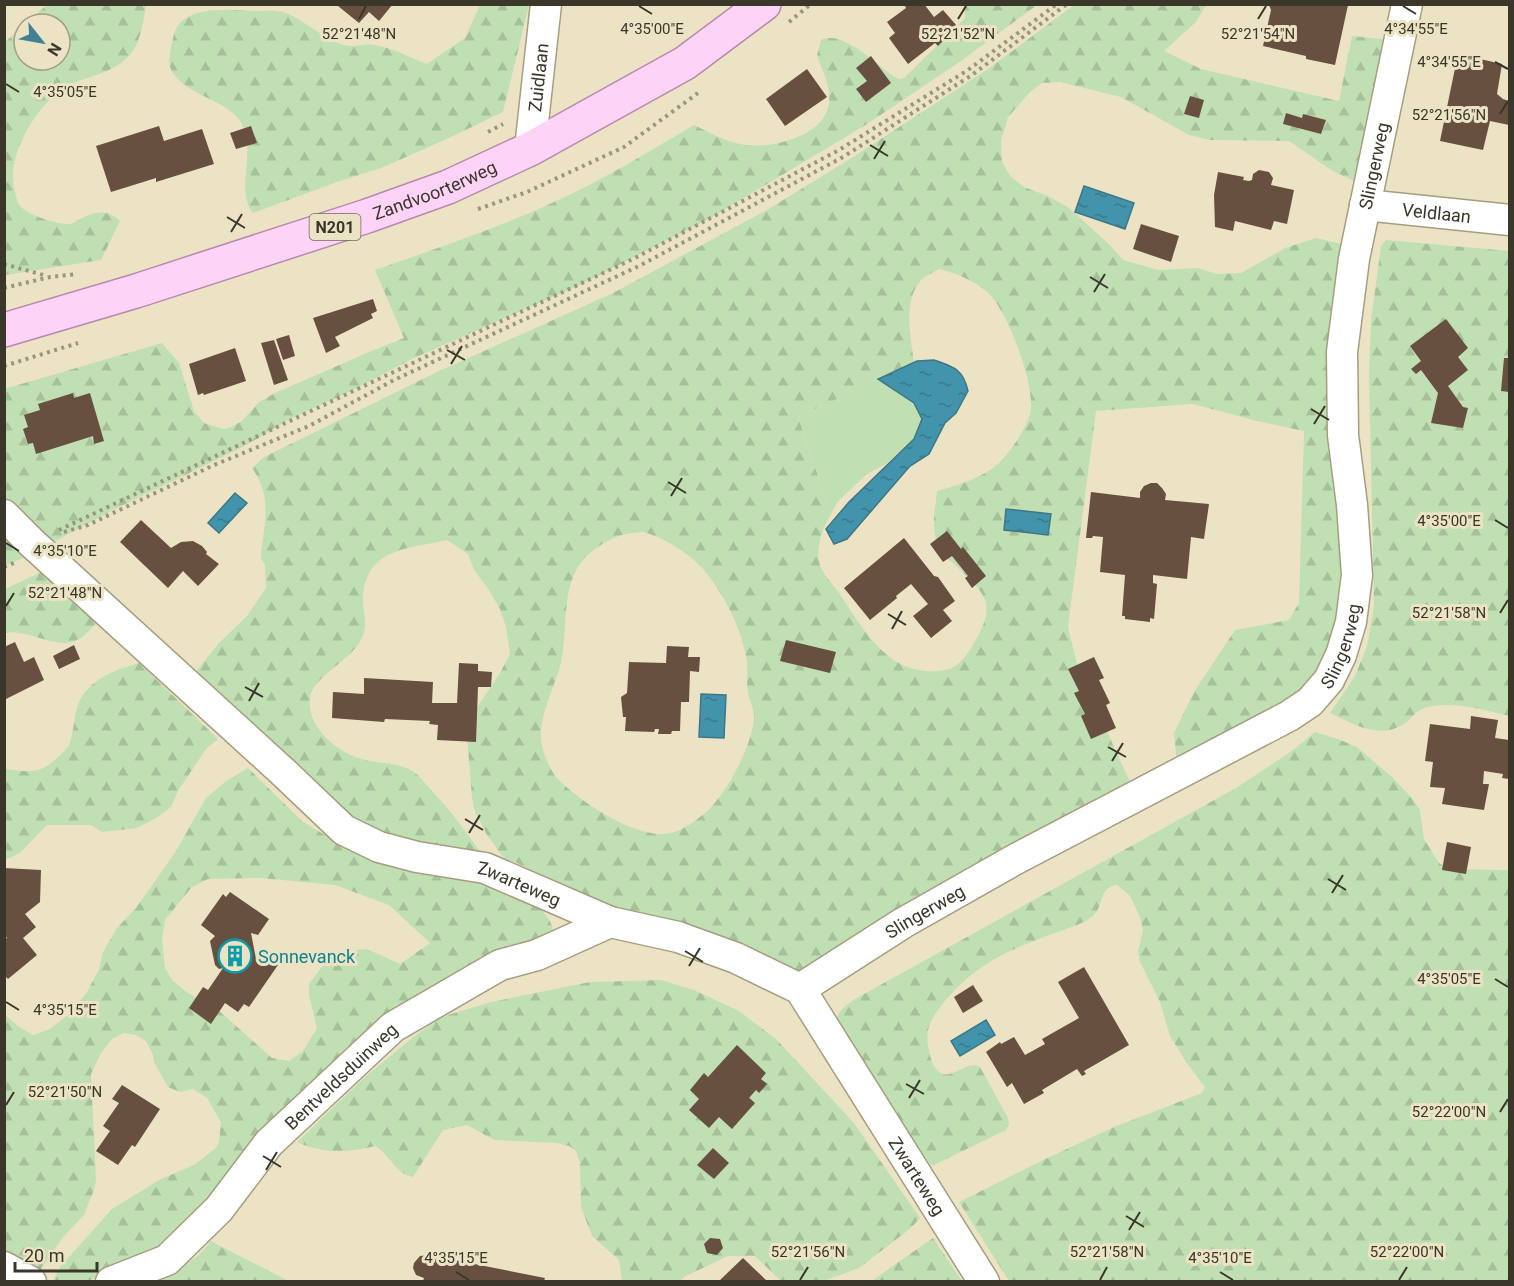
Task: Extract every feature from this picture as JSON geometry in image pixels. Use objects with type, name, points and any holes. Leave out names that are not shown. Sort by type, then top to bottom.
[{"type":"main road","name":"Zandvoorterweg","points":[[4,330],[136,291],[367,216],[448,187],[530,149],[685,63],[764,4]]},
{"type":"street","name":"Zuidlaan","points":[[530,149],[546,4]]},
{"type":"street","name":"Slingerweg","points":[[800,989],[903,922],[1014,860],[1289,716],[1310,702],[1329,680],[1341,655],[1351,622],[1357,575],[1352,505],[1343,435],[1342,352],[1353,264],[1407,4]]},
{"type":"street","name":"Veldlaan","points":[[1365,205],[1509,220]]},
{"type":"street","name":"Zwarteweg","points":[[4,515],[344,830],[379,848],[485,868],[610,922],[678,937],[736,958],[800,989],[984,1281]]},
{"type":"street","name":"Bentveldsduinweg","points":[[111,1281],[167,1260],[219,1209],[269,1143],[393,1026],[500,965],[537,955],[610,922]]},
{"type":"street","points":[[4,1267],[31,1281]]},
{"type":"path","points":[[4,567],[18,561],[32,543],[655,247],[838,150],[968,70],[1057,4]]},
{"type":"path","points":[[32,543],[88,525],[214,465],[309,426],[394,380],[639,267],[843,157],[972,75],[1067,4]]},
{"type":"path","points":[[486,133],[533,109]]},
{"type":"path","points":[[4,264],[50,277],[4,288]]},
{"type":"green space","points":[[48,4],[146,5],[139,39],[129,56],[122,63],[105,72],[68,86],[50,100],[31,123],[14,165],[15,192],[19,205],[23,209],[43,219],[65,224],[100,213],[110,214],[120,221],[101,260],[5,275],[5,42],[12,36],[12,72],[72,72],[72,12],[39,12]]},
{"type":"green space","points":[[480,5],[529,5],[503,112],[381,168],[253,213],[245,192],[247,140],[244,128],[237,117],[222,105],[195,92],[179,80],[170,65],[171,47],[177,27],[185,19],[195,14],[220,10],[283,12],[344,45],[382,46],[427,64],[465,38]]},
{"type":"green space","points":[[964,5],[1037,5],[961,61],[864,126],[712,217],[580,285],[412,359],[288,420],[243,447],[109,512],[52,543],[5,499],[4,389],[162,343],[179,363],[194,411],[204,423],[224,429],[231,427],[242,421],[259,402],[275,393],[404,338],[375,270],[488,230],[554,202],[608,175],[694,125],[712,134],[745,145],[769,145],[796,138],[818,124],[829,103],[827,84],[817,55],[821,40],[830,38],[850,44],[898,79],[904,78],[965,18]]},
{"type":"green space","points":[[1074,5],[1206,5],[1196,22],[1164,51],[1201,69],[1339,101],[1352,36],[1391,40],[1364,186],[1331,170],[1289,141],[1210,140],[1189,135],[1121,97],[1060,82],[1042,83],[1030,92],[1008,117],[1001,141],[1002,162],[1010,176],[1024,187],[1048,196],[1069,208],[1123,260],[1158,270],[1198,268],[1217,274],[1241,273],[1285,248],[1316,238],[1355,247],[1350,596],[1328,671],[1179,785],[1174,733],[1194,692],[1235,630],[1289,620],[1299,603],[1304,431],[1193,404],[1096,411],[1068,627],[1078,668],[1141,806],[818,982],[655,929],[515,862],[506,861],[487,835],[475,812],[466,724],[510,654],[506,627],[500,609],[474,570],[468,554],[447,540],[404,549],[381,560],[372,569],[366,581],[363,597],[364,633],[352,652],[318,682],[310,698],[310,708],[318,728],[325,737],[343,751],[362,759],[402,766],[417,774],[454,816],[486,860],[361,828],[193,675],[218,644],[247,616],[266,588],[265,565],[261,559],[265,499],[252,468],[264,457],[435,373],[613,293],[767,210],[988,69]],"holes":[[[939,269],[971,281],[983,288],[996,302],[1011,330],[1024,364],[1031,396],[1031,408],[1019,437],[999,463],[978,477],[937,491],[934,521],[937,542],[943,553],[981,593],[987,609],[981,630],[962,660],[950,669],[926,671],[910,668],[895,661],[882,651],[822,571],[818,556],[819,543],[831,514],[798,417],[914,363],[909,319],[912,297],[922,279]],[[644,532],[673,545],[686,554],[707,573],[715,584],[740,635],[747,661],[747,688],[754,714],[750,739],[721,795],[704,814],[684,828],[666,834],[647,832],[619,822],[591,806],[566,787],[552,772],[544,754],[541,736],[544,715],[561,663],[568,599],[576,570],[585,558],[609,540],[625,534]]]},
{"type":"green space","points":[[1386,240],[1509,251],[1509,716],[1466,706],[1432,706],[1419,710],[1404,724],[1385,731],[1366,729],[1330,713],[1355,676],[1367,646],[1374,606],[1369,376],[1371,320],[1381,246]]},
{"type":"green space","points":[[878,379],[914,403],[923,419],[914,439],[886,464],[867,474],[838,501],[831,514],[798,417]]},
{"type":"green space","points":[[4,538],[25,557],[4,566]]},
{"type":"green space","points":[[41,572],[97,623],[79,639],[62,643],[14,632],[5,633],[5,589]]},
{"type":"green space","points":[[139,663],[218,739],[206,749],[178,791],[171,807],[158,817],[137,828],[102,832],[91,825],[47,825],[20,853],[5,860],[5,769],[34,771],[52,762],[69,746],[77,708],[87,690],[104,676]]},
{"type":"green space","points":[[1315,732],[1357,747],[1411,797],[1420,810],[1424,839],[1439,863],[1449,869],[1509,870],[1509,1281],[1009,1281],[959,1202],[1114,1127],[1202,1093],[1205,1087],[1170,1036],[1160,1002],[1140,962],[1138,951],[1143,930],[1140,917],[1130,896],[1117,885],[1111,886],[1104,892],[1097,911],[1090,919],[1004,954],[974,973],[945,1001],[931,1022],[928,1033],[928,1046],[934,1066],[943,1074],[953,1073],[969,1066],[980,1067],[1008,1118],[1009,1124],[1006,1130],[932,1166],[917,1148],[832,1025],[834,1021],[844,1007],[855,999],[1236,788],[1292,751]]},
{"type":"green space","points":[[248,768],[302,821],[328,837],[354,851],[486,884],[540,908],[550,921],[555,935],[454,980],[190,1227],[126,1268],[87,1281],[53,1281],[60,1267],[112,1209],[159,1180],[194,1165],[216,1148],[219,1142],[221,1122],[207,1098],[193,1089],[180,1092],[168,1087],[154,1062],[146,1041],[136,1035],[124,1033],[112,1039],[101,1053],[91,1074],[96,1180],[84,1215],[64,1236],[40,1270],[39,1281],[4,1268],[4,1014],[33,1035],[50,1029],[70,1013],[87,992],[99,969],[103,952],[117,928],[136,908],[176,851],[206,798],[226,781]],"holes":[[[261,878],[335,885],[389,905],[430,943],[400,964],[367,949],[346,951],[329,957],[309,984],[309,995],[317,1028],[303,1051],[289,1061],[272,1058],[217,1009],[188,993],[173,981],[165,968],[162,939],[165,920],[191,888],[208,879]]]},
{"type":"green space","points":[[661,980],[694,990],[739,1011],[777,1040],[854,1123],[920,1218],[911,1228],[859,1268],[824,1281],[781,1281],[755,1256],[728,1256],[680,1281],[622,1281],[619,1260],[592,1236],[581,1207],[580,1163],[576,1151],[569,1146],[557,1143],[494,1140],[467,1125],[443,1130],[413,1177],[401,1172],[375,1146],[336,1151],[316,1149],[297,1142],[364,1078],[435,1021],[448,1015],[491,1002],[590,982]]},
{"type":"green space","points":[[933,1238],[962,1281],[872,1281],[880,1275]]},
{"type":"green space","points":[[211,1241],[288,1281],[159,1282],[199,1255]]},
{"type":"water","points":[[1084,186],[1134,203],[1125,229],[1075,212]]},
{"type":"water","points":[[934,360],[957,370],[968,391],[956,413],[945,423],[929,454],[910,466],[847,539],[834,544],[826,529],[849,502],[914,439],[922,419],[914,403],[878,379],[917,361]]},
{"type":"water","points":[[235,493],[247,503],[219,533],[208,523]]},
{"type":"water","points":[[1006,509],[1051,514],[1048,535],[1004,530]]},
{"type":"water","points":[[701,694],[726,695],[724,738],[699,737]]},
{"type":"water","points":[[986,1020],[995,1035],[960,1056],[951,1041]]},
{"type":"building","points":[[339,4],[393,4],[379,21],[369,12],[359,23],[338,6]]},
{"type":"building","points":[[904,4],[924,4],[934,17],[943,10],[957,26],[941,38],[943,41],[938,46],[935,43],[908,64],[889,38],[895,33],[887,22],[906,8]]},
{"type":"building","points":[[1269,5],[1348,5],[1335,65],[1263,46],[1271,10]]},
{"type":"building","points":[[1458,54],[1502,64],[1497,94],[1509,101],[1509,125],[1490,121],[1483,150],[1440,141]]},
{"type":"building","points":[[871,56],[891,83],[866,102],[856,89],[867,81],[856,68]]},
{"type":"building","points":[[807,69],[827,97],[785,126],[766,99]]},
{"type":"building","points":[[1190,96],[1204,100],[1199,118],[1184,114]]},
{"type":"building","points":[[1286,113],[1302,118],[1303,114],[1326,120],[1321,134],[1283,124]]},
{"type":"building","points":[[159,126],[164,141],[202,129],[214,164],[156,182],[156,178],[111,192],[96,146]]},
{"type":"building","points":[[251,126],[257,143],[236,149],[230,133]]},
{"type":"building","points":[[1259,170],[1269,172],[1273,178],[1271,185],[1294,190],[1287,224],[1274,221],[1271,230],[1235,221],[1233,231],[1215,227],[1214,195],[1218,172],[1244,177],[1243,180],[1249,181]]},
{"type":"building","points":[[1141,224],[1179,236],[1171,262],[1133,249]]},
{"type":"building","points":[[373,299],[377,311],[371,314],[373,318],[335,337],[340,346],[326,353],[313,318]]},
{"type":"building","points":[[1446,319],[1468,348],[1458,357],[1468,370],[1448,386],[1463,407],[1468,408],[1463,428],[1431,423],[1438,393],[1421,370],[1416,374],[1411,369],[1421,361],[1410,346]]},
{"type":"building","points":[[289,335],[295,356],[283,360],[276,339]]},
{"type":"building","points":[[274,340],[288,380],[274,385],[261,343]]},
{"type":"building","points":[[235,348],[246,381],[198,395],[189,364]]},
{"type":"building","points":[[1504,358],[1509,358],[1509,392],[1501,391]]},
{"type":"building","points":[[73,393],[74,398],[90,393],[104,441],[94,444],[93,436],[36,454],[33,443],[28,444],[23,429],[28,427],[24,415],[40,410],[38,404]]},
{"type":"building","points":[[1157,483],[1162,488],[1166,494],[1165,500],[1209,504],[1204,539],[1191,537],[1187,579],[1153,575],[1153,583],[1157,584],[1154,619],[1150,618],[1150,622],[1125,619],[1125,616],[1122,616],[1125,575],[1100,572],[1103,537],[1086,538],[1091,492],[1140,498],[1140,492],[1144,486]]},
{"type":"building","points":[[141,520],[171,548],[181,542],[193,541],[202,546],[206,554],[219,564],[198,586],[183,571],[168,588],[120,542]]},
{"type":"building","points":[[947,531],[986,576],[972,588],[965,578],[968,576],[952,556],[943,562],[930,544]]},
{"type":"building","points":[[904,538],[934,576],[938,577],[955,601],[943,610],[952,621],[931,638],[913,616],[928,604],[911,584],[870,620],[844,588]]},
{"type":"building","points":[[786,640],[836,652],[830,673],[780,661]]},
{"type":"building","points":[[15,642],[24,662],[34,657],[44,680],[4,700],[4,647]]},
{"type":"building","points":[[74,645],[80,659],[59,669],[53,656]]},
{"type":"building","points":[[667,646],[689,647],[688,657],[700,657],[699,672],[690,671],[689,702],[681,702],[680,731],[658,734],[659,729],[655,729],[654,732],[625,731],[626,717],[623,717],[621,697],[627,693],[629,662],[666,663]]},
{"type":"building","points":[[1094,657],[1104,678],[1099,680],[1110,703],[1106,705],[1116,728],[1091,739],[1081,716],[1085,714],[1074,693],[1079,691],[1068,669]]},
{"type":"building","points":[[459,663],[478,664],[478,671],[492,672],[491,687],[478,687],[476,742],[437,740],[438,725],[429,724],[430,721],[385,719],[384,722],[332,718],[333,692],[364,694],[364,678],[433,682],[432,703],[457,703]]},
{"type":"building","points":[[1471,716],[1498,720],[1495,738],[1509,740],[1509,779],[1502,778],[1503,774],[1484,771],[1483,784],[1489,784],[1484,810],[1442,804],[1445,788],[1430,787],[1433,762],[1425,761],[1430,724],[1470,729]]},
{"type":"building","points":[[1447,842],[1471,847],[1466,874],[1442,870]]},
{"type":"building","points":[[4,868],[41,870],[40,902],[25,914],[36,927],[23,938],[37,955],[8,979],[4,975],[4,940],[7,938],[4,934]]},
{"type":"building","name":"Sonnevanck","points":[[230,892],[269,919],[258,935],[251,933],[256,959],[262,953],[278,965],[249,1007],[244,1004],[238,1012],[225,1003],[211,1024],[189,1008],[203,987],[208,990],[223,968],[219,969],[215,965],[210,941],[215,936],[201,925],[223,894],[226,897]]},
{"type":"building","points":[[1084,967],[1129,1045],[1084,1071],[1086,1074],[1082,1076],[1077,1069],[1042,1090],[1044,1093],[1024,1104],[1012,1083],[1007,1087],[986,1052],[1000,1042],[1001,1044],[1014,1037],[1025,1055],[1045,1044],[1042,1039],[1079,1018],[1058,982]]},
{"type":"building","points":[[973,985],[983,1001],[963,1013],[954,997]]},
{"type":"building","points":[[737,1045],[766,1073],[761,1079],[767,1084],[759,1093],[756,1090],[749,1098],[755,1103],[732,1129],[719,1117],[709,1128],[689,1110],[699,1099],[690,1090],[704,1073],[708,1077]]},
{"type":"building","points":[[122,1085],[160,1109],[135,1147],[132,1145],[118,1165],[96,1151],[110,1131],[103,1126],[119,1103],[112,1099]]},
{"type":"building","points":[[713,1148],[729,1163],[714,1179],[697,1165]]},
{"type":"building","points":[[710,1238],[720,1239],[723,1248],[717,1255],[707,1253],[704,1244]]},
{"type":"building","points":[[429,1255],[545,1278],[544,1281],[423,1281],[424,1278],[416,1275],[413,1268],[414,1263],[420,1256]]},
{"type":"building","points":[[743,1258],[767,1281],[719,1281]]},
{"type":"place","name":"Sonnevanck","points":[[235,956]]}]
